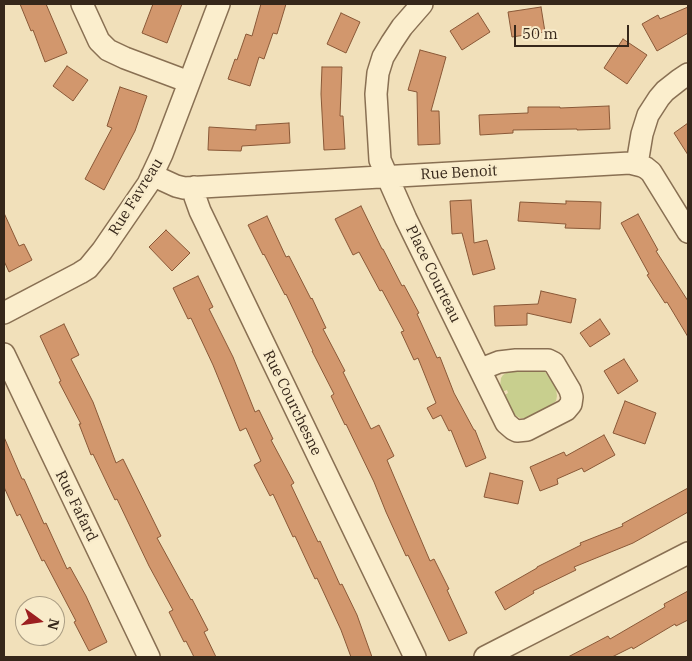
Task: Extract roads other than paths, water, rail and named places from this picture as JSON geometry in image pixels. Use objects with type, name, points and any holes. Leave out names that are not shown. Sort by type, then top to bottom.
[{"type":"street","points":[[82,4],[99,41],[108,50],[189,82]]},
{"type":"street","name":"Rue Favreau","points":[[4,313],[67,281],[88,268],[102,251],[142,193],[162,154],[219,4]]},
{"type":"street","name":"Place Courteau","points":[[422,4],[392,42],[378,73],[376,94],[380,160],[406,219],[481,369]]},
{"type":"street","points":[[688,74],[658,98],[648,115],[642,134],[637,164],[651,172],[688,232]]},
{"type":"street","name":"Rue Benoit","points":[[194,187],[637,164]]},
{"type":"street","points":[[152,175],[180,187],[194,187]]},
{"type":"street","name":"Rue Courchesne","points":[[194,187],[200,211],[415,657]]},
{"type":"street","name":"Rue Fafard","points":[[4,354],[149,657]]},
{"type":"street","points":[[485,657],[688,553]]}]
